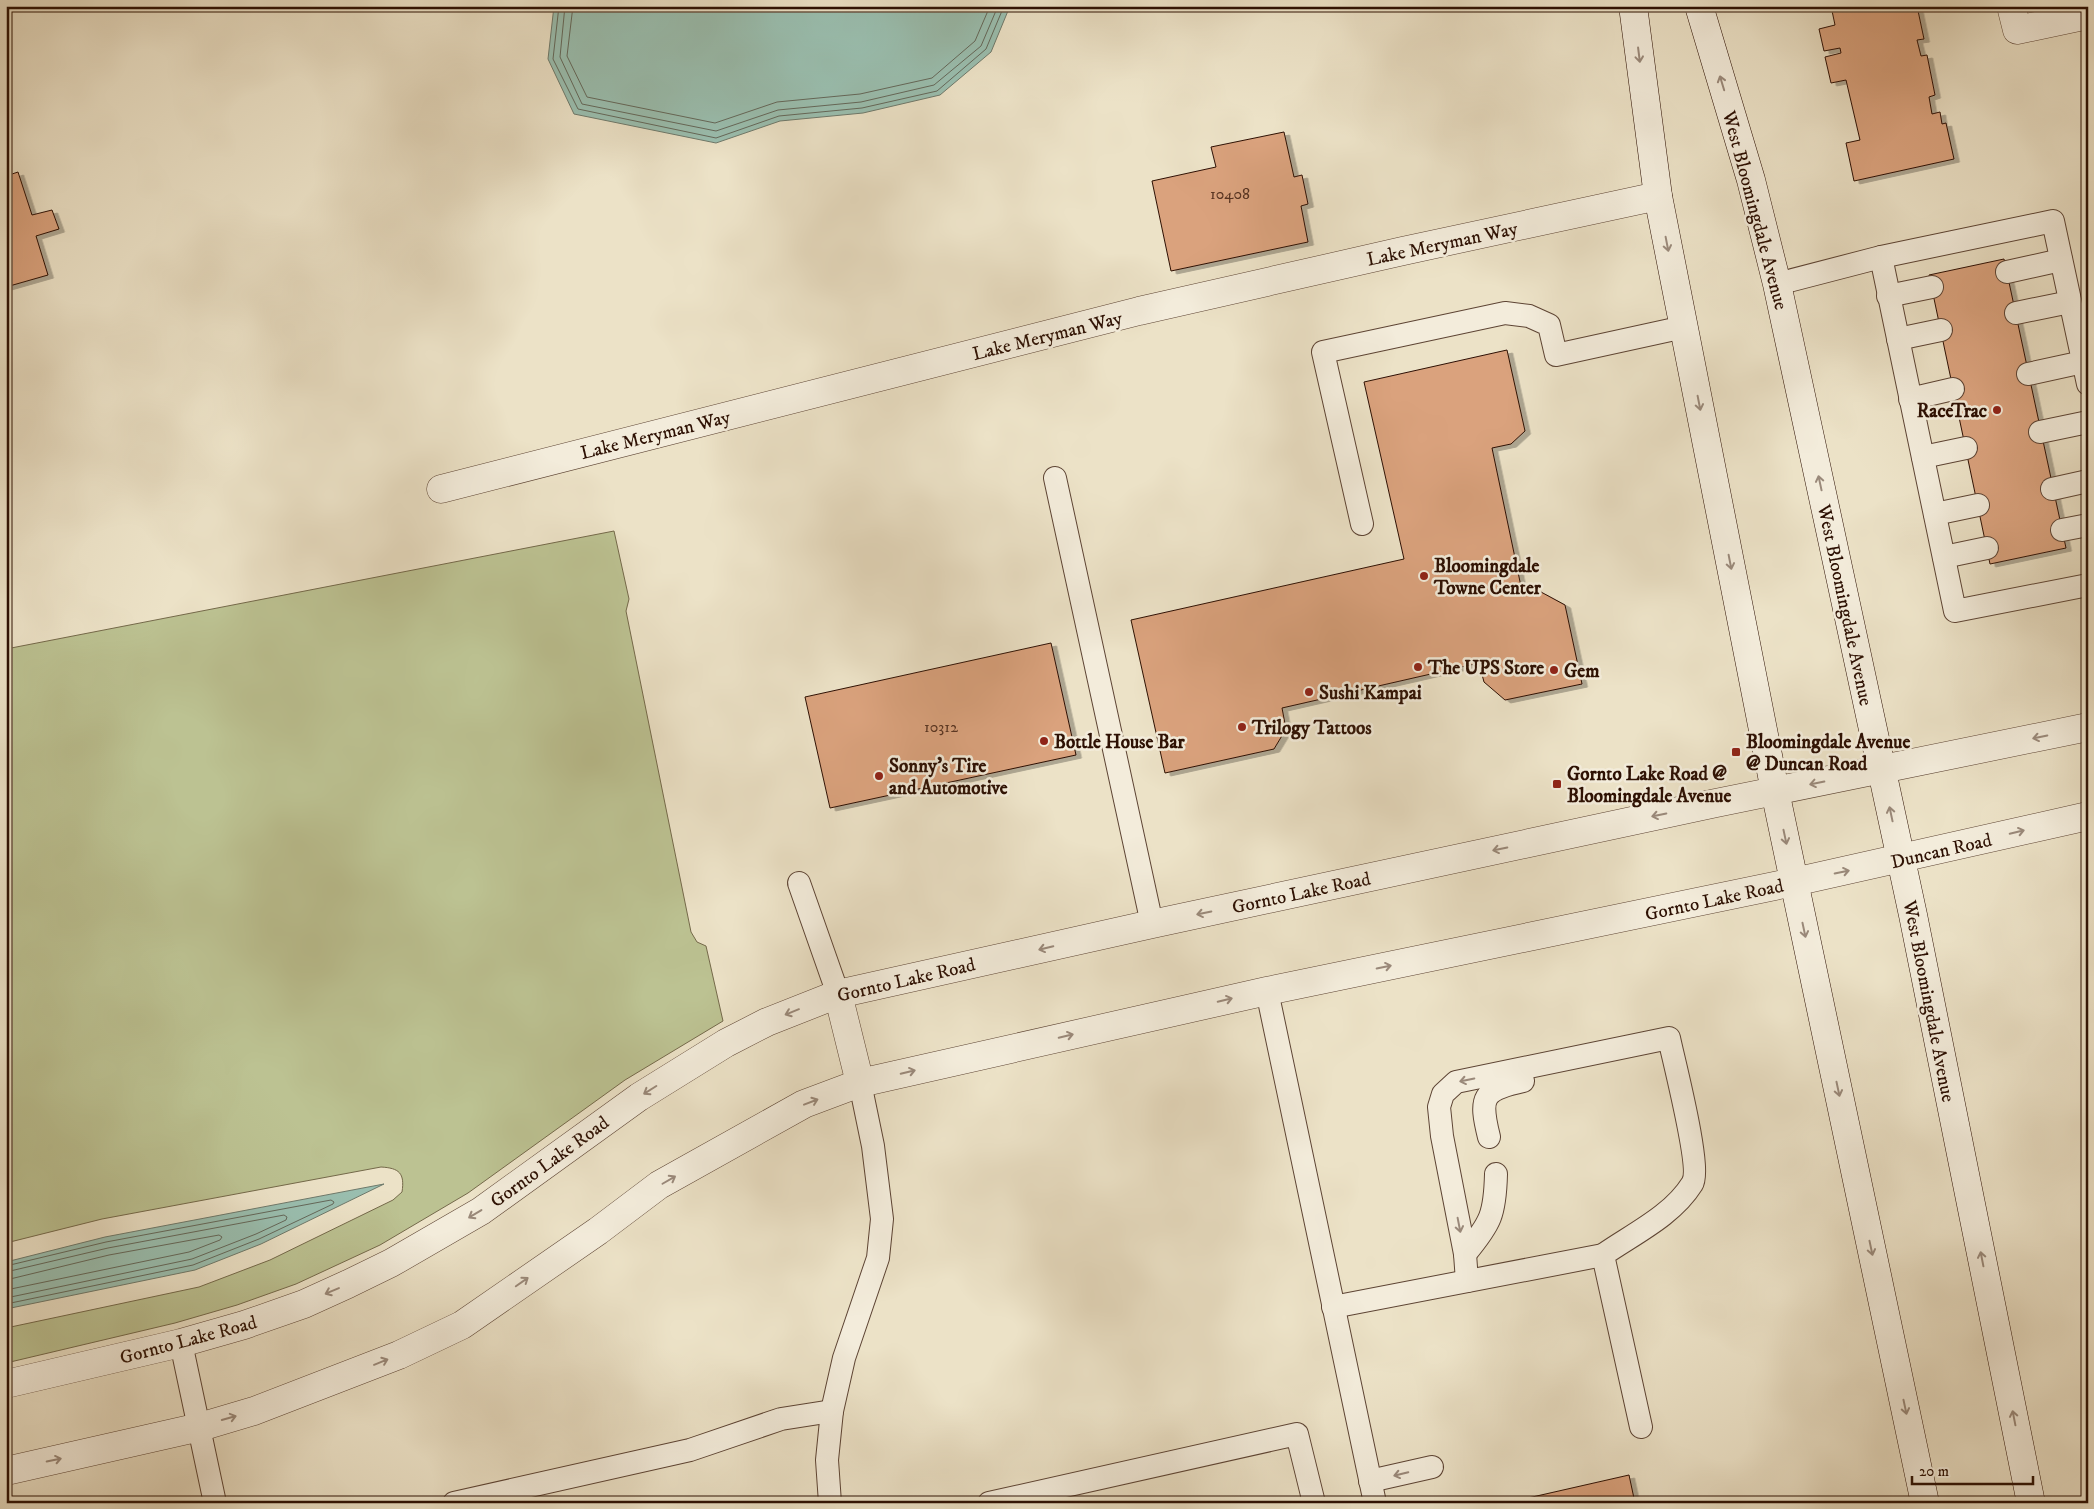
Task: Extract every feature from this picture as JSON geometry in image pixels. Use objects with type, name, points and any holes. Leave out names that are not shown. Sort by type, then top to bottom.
[{"type":"street","points":[[1633,6],[1658,196],[1775,791],[1925,1503]]},
{"type":"street","name":"West Bloomingdale Avenue","points":[[1699,6],[1751,180],[1777,284],[1901,859],[2031,1503]]},
{"type":"street","points":[[2010,6],[2016,30],[2088,15]]},
{"type":"street","name":"Lake Meryman Way","points":[[441,489],[1139,311],[1658,196]]},
{"type":"street","points":[[1882,770],[2088,726]]},
{"type":"street","name":"Gornto Lake Road","points":[[6,1384],[181,1343],[244,1325],[304,1304],[348,1284],[390,1263],[481,1210],[593,1128],[695,1062],[767,1022],[838,994],[1152,924],[1775,791],[1882,770]]},
{"type":"street","name":"Duncan Road","points":[[1794,882],[2088,816]]},
{"type":"street","name":"Gornto Lake Road","points":[[6,1470],[200,1427],[254,1411],[399,1355],[462,1325],[598,1231],[660,1185],[804,1104],[860,1083],[1268,990],[1794,882]]},
{"type":"street","points":[[838,994],[860,1083]]},
{"type":"lane","points":[[1777,284],[1881,257],[2053,221],[2088,384]]},
{"type":"lane","points":[[1881,257],[1955,612],[2088,585]]},
{"type":"lane","points":[[2007,272],[2061,260]]},
{"type":"lane","points":[[1888,296],[1932,287]]},
{"type":"lane","points":[[2016,314],[2070,302]]},
{"type":"lane","points":[[1362,524],[1324,352],[1505,313],[1529,316],[1549,325],[1556,355],[1684,327]]},
{"type":"lane","points":[[1898,339],[1941,330]]},
{"type":"lane","points":[[2028,374],[2083,362]]},
{"type":"lane","points":[[1910,398],[1953,389]]},
{"type":"lane","points":[[2040,432],[2088,422]]},
{"type":"lane","points":[[1923,457],[1966,448]]},
{"type":"lane","points":[[1055,478],[1152,924]]},
{"type":"lane","points":[[2052,489],[2088,481]]},
{"type":"lane","points":[[1935,514],[1978,505]]},
{"type":"lane","points":[[2062,530],[2088,525]]},
{"type":"lane","points":[[1944,557],[1987,548]]},
{"type":"lane","points":[[799,883],[838,994]]},
{"type":"lane","points":[[1268,990],[1375,1503]]},
{"type":"lane","points":[[1333,1307],[1603,1255],[1667,1212],[1694,1183],[1695,1160],[1669,1038],[1456,1082],[1443,1094],[1439,1107],[1442,1136],[1465,1254],[1467,1281]]},
{"type":"lane","points":[[1489,1137],[1484,1118],[1484,1101],[1490,1092],[1499,1086],[1632,1056],[1645,1043]]},
{"type":"lane","points":[[830,1503],[827,1460],[832,1411],[844,1358],[878,1258],[882,1219],[874,1155],[860,1083]]},
{"type":"lane","points":[[1465,1254],[1480,1236],[1495,1205],[1496,1174]]},
{"type":"lane","points":[[1603,1255],[1641,1427]]},
{"type":"lane","points":[[181,1343],[215,1503]]},
{"type":"lane","points":[[454,1503],[690,1450],[781,1419],[832,1411]]},
{"type":"lane","points":[[989,1503],[1297,1434],[1314,1503]]},
{"type":"lane","points":[[1370,1481],[1432,1467]]},
{"type":"shaded area","points":[[614,531],[629,599],[626,611],[691,932],[697,942],[706,946],[723,1021],[625,1080],[468,1193],[380,1245],[296,1284],[237,1305],[175,1323],[6,1363],[6,1328],[199,1287],[270,1260],[393,1200],[402,1192],[403,1180],[396,1170],[381,1167],[102,1219],[6,1243],[6,649]]},
{"type":"water","points":[[554,6],[1010,6],[991,52],[940,95],[863,113],[780,121],[716,143],[574,114],[548,59]]},
{"type":"water","points":[[384,1184],[261,1244],[195,1270],[6,1309],[6,1262],[105,1237]]},
{"type":"building","points":[[1831,6],[1917,6],[1924,39],[1917,40],[1921,56],[1927,55],[1935,95],[1929,97],[1932,114],[1940,112],[1942,124],[1946,123],[1954,159],[1854,181],[1846,143],[1860,140],[1846,80],[1831,83],[1825,57],[1841,53],[1840,48],[1824,51],[1819,29],[1835,25]]},
{"type":"building","points":[[1284,132],[1294,177],[1302,175],[1308,204],[1301,206],[1308,242],[1171,271],[1152,181],[1216,167],[1211,147]]},
{"type":"building","points":[[18,172],[32,215],[52,210],[59,229],[36,236],[48,275],[6,287],[6,176]]},
{"type":"building","name":"RaceTrac","points":[[2004,259],[2066,548],[1990,564],[1929,275]]},
{"type":"building","name":"Bloomingdale Towne Center","points":[[1507,350],[1525,431],[1511,444],[1492,448],[1523,596],[1541,592],[1565,605],[1582,684],[1505,700],[1484,682],[1479,663],[1282,708],[1286,729],[1274,749],[1165,773],[1131,620],[1404,559],[1364,382]]},
{"type":"building","points":[[1051,643],[1076,755],[830,808],[805,697]]},
{"type":"building","points":[[1629,1475],[1635,1503],[1506,1503]]},
{"type":"place","name":"RaceTrac","points":[[1997,410]]},
{"type":"place","name":"Bloomingdale Towne Center","points":[[1424,576]]},
{"type":"place","name":"The UPS Store","points":[[1418,667]]},
{"type":"place","name":"Gem","points":[[1554,670]]},
{"type":"place","name":"Sushi Kampai","points":[[1309,692]]},
{"type":"place","name":"Trilogy Tattoos","points":[[1242,727]]},
{"type":"place","name":"Bottle House Bar","points":[[1044,741]]},
{"type":"place","name":"Bloomingdale Avenue @ Duncan Road","points":[[1736,752]]},
{"type":"place","name":"Sonny's Tire and Automotive","points":[[879,776]]},
{"type":"place","name":"Gornto Lake Road @ Bloomingdale Avenue","points":[[1557,784]]}]
